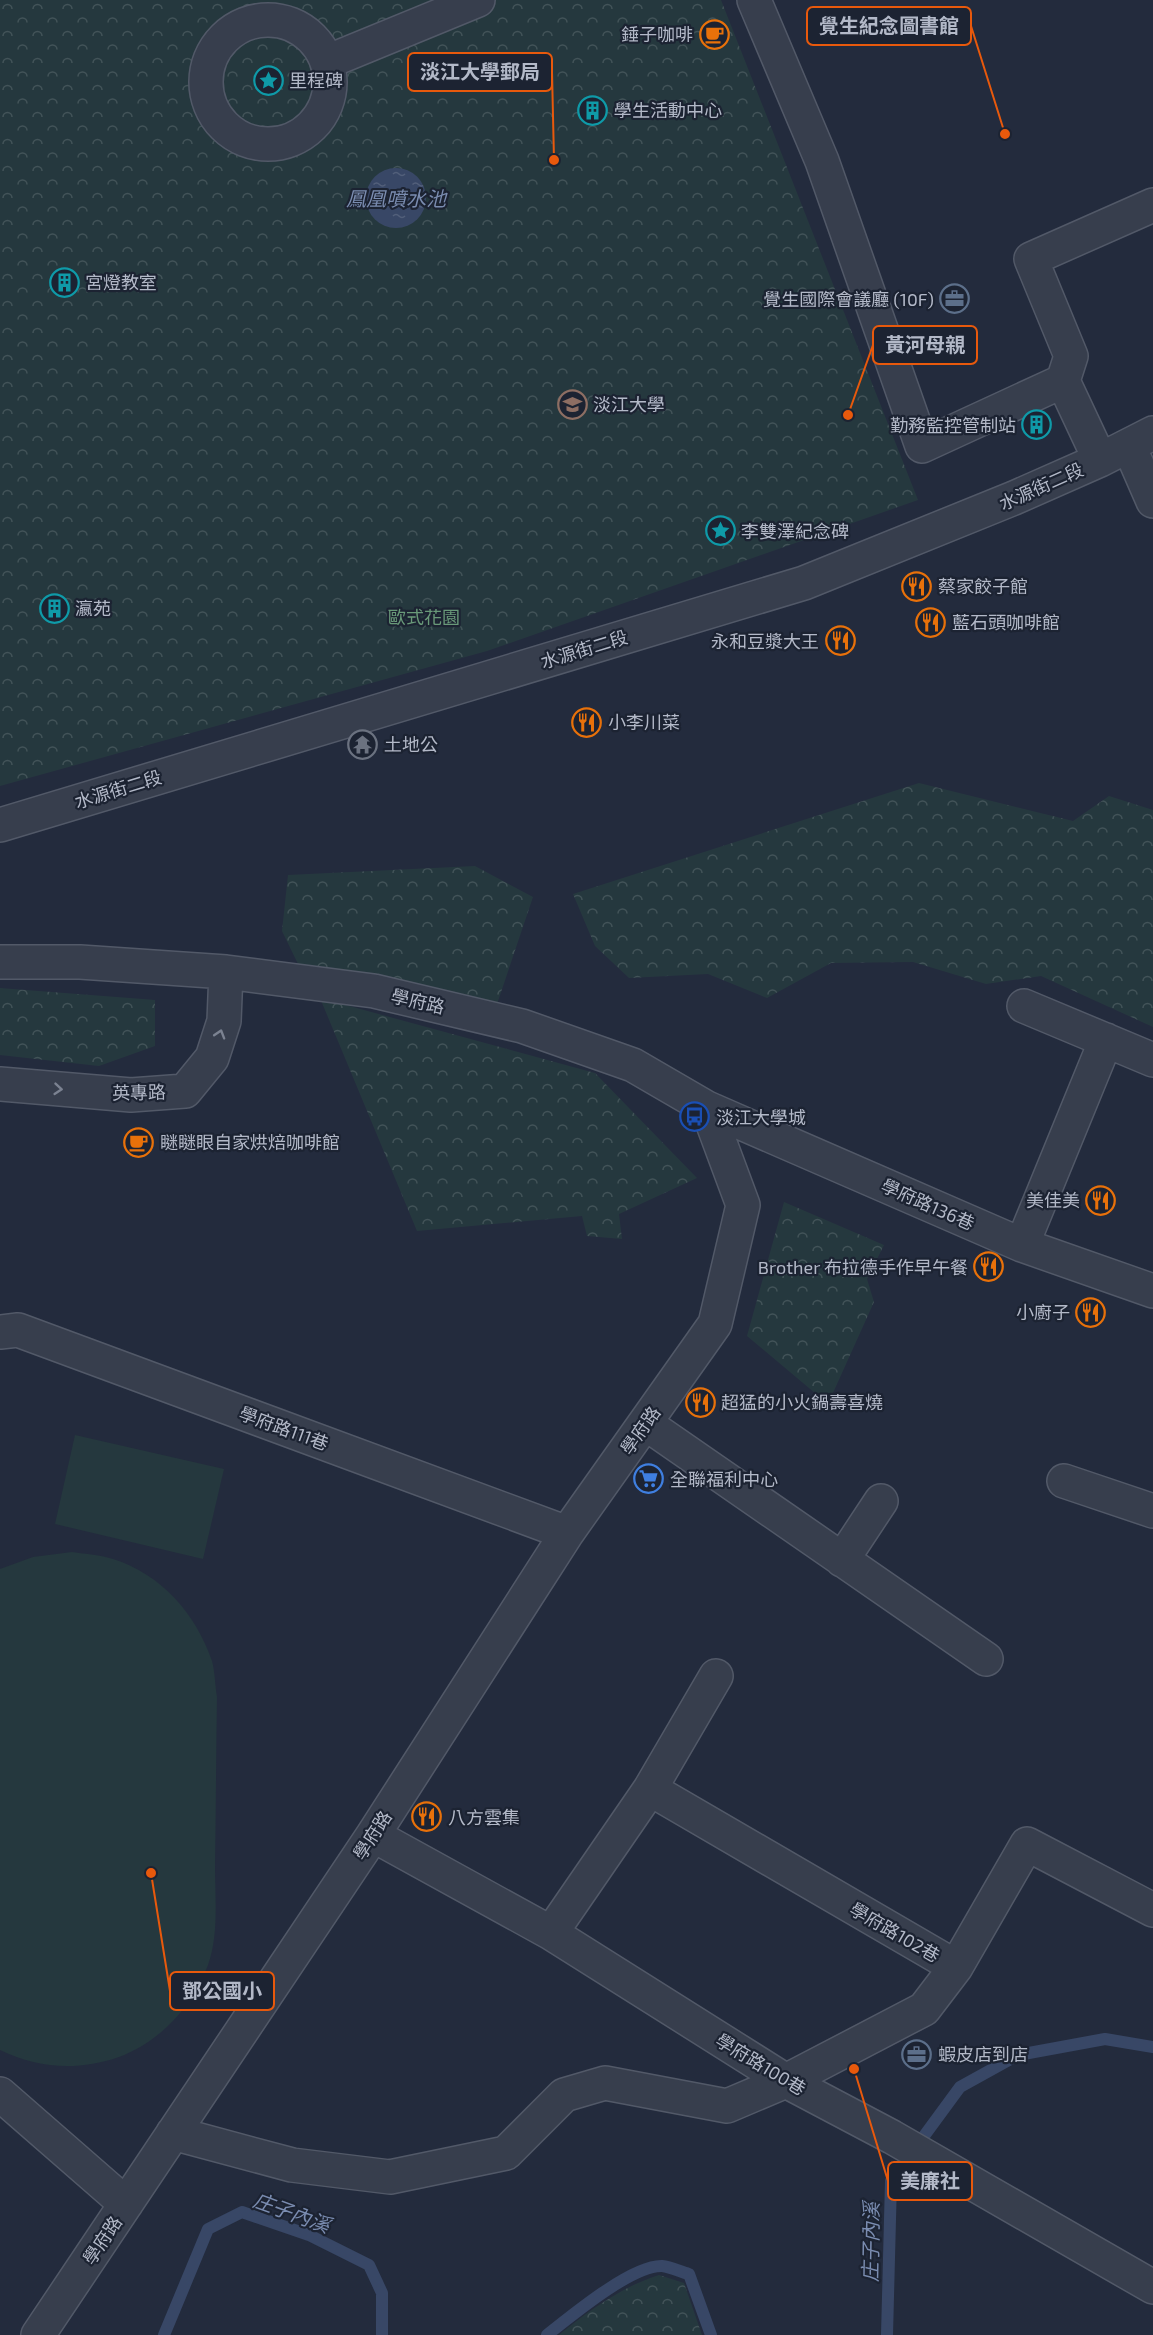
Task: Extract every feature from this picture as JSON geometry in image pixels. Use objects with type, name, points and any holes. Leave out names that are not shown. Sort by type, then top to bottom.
[{"type":"street","points":[[327,62],[477,0]]},
{"type":"street","points":[[754,0],[822,161],[922,446],[1063,381]]},
{"type":"street","points":[[237,13],[256,22],[271,21],[299,28],[321,49],[327,62],[330,81],[328,100],[320,117],[307,131],[290,141],[271,145],[252,142],[235,135],[220,122],[210,106],[206,87],[207,69],[237,13]]},
{"type":"street","points":[[1100,460],[1063,381],[1071,356],[1031,259],[1153,205]]},
{"type":"street","points":[[1141,440],[1153,501]]},
{"type":"street","name":"水源街二段","points":[[0,825],[804,583],[1014,498],[1141,440]]},
{"type":"street","name":"學府路","points":[[0,962],[80,962],[226,972],[374,991],[522,1026],[633,1065],[707,1108],[743,1205],[715,1324],[567,1533],[373,1834],[38,2335]]},
{"type":"street","name":"英專路","points":[[0,1084],[131,1095],[185,1091],[212,1058],[224,1021],[226,972]]},
{"type":"street","points":[[1024,1006],[1153,1060]]},
{"type":"street","points":[[1022,1245],[1106,1040]]},
{"type":"street","name":"學府路136巷","points":[[707,1108],[1022,1245],[1153,1291]]},
{"type":"street","name":"學府路111巷","points":[[0,1332],[18,1330],[567,1533]]},
{"type":"street","points":[[645,1423],[986,1659]]},
{"type":"street","points":[[1064,1481],[1153,1511]]},
{"type":"street","points":[[842,1560],[881,1501]]},
{"type":"street","points":[[550,1933],[650,1789],[716,1676]]},
{"type":"street","name":"學府路102巷","points":[[650,1789],[956,1968],[1027,1844],[1153,1910]]},
{"type":"street","name":"學府路100巷","points":[[373,1834],[550,1933],[786,2081],[892,2137],[1153,2287]]},
{"type":"street","points":[[173,2133],[292,2165],[390,2177],[506,2153],[564,2095],[605,2083],[727,2106],[786,2081],[924,2009],[956,1968]]},
{"type":"street","points":[[0,2094],[126,2204]]},
{"type":"green space","name":"淡江大學","points":[[0,0],[721,0],[918,500],[487,651],[0,786]]},
{"type":"green space","points":[[919,783],[1073,821],[1109,796],[1153,810],[1153,1027],[1041,976],[986,984],[913,962],[831,963],[767,998],[708,974],[629,978],[595,946],[573,894]]},
{"type":"green space","points":[[475,866],[533,897],[495,1010],[299,966],[282,931],[288,875]]},
{"type":"green space","points":[[0,988],[155,1000],[155,1046],[99,1066],[0,1055]]},
{"type":"green space","points":[[320,998],[595,1073],[697,1178],[619,1214],[622,1239],[587,1236],[582,1216],[417,1231]]},
{"type":"green space","points":[[784,1202],[884,1245],[867,1279],[874,1302],[828,1404],[747,1336]]},
{"type":"green space","points":[[75,1435],[224,1469],[203,1559],[55,1524]]},
{"type":"green space","points":[[72,1552],[113,1559],[130,1566],[161,1585],[197,1627],[212,1661],[217,1697],[216,1916],[214,1941],[208,1965],[193,1995],[173,2021],[148,2042],[119,2057],[89,2064],[59,2066],[29,2061],[0,2050],[0,1569],[33,1557]]},
{"type":"green space","points":[[659,2275],[684,2283],[702,2335],[559,2335],[606,2300]]},
{"type":"water","name":"鳳凰噴水池","points":[[396,168],[413,173],[421,181],[426,198],[421,215],[413,223],[396,228],[379,223],[371,215],[366,198],[371,181],[379,173]]},
{"type":"waterway","name":"庄子內溪","points":[[887,2335],[891,2181],[960,2087],[1018,2055],[1105,2039],[1153,2047]]},
{"type":"waterway","name":"庄子內溪","points":[[164,2335],[208,2229],[242,2212],[309,2235],[369,2265],[382,2293],[382,2335]]},
{"type":"waterway","name":"庄子內溪","points":[[547,2335],[619,2282],[649,2268],[662,2266],[689,2274],[711,2335]]},
{"type":"place","name":"錘子咖啡","points":[[714,34]]},
{"type":"place","name":"里程碑","points":[[268,80]]},
{"type":"place","name":"學生活動中心","points":[[593,110]]},
{"type":"place","name":"覺生紀念圖書館","points":[[1005,134]]},
{"type":"place","name":"淡江大學郵局","points":[[554,160]]},
{"type":"place","name":"宮燈教室","points":[[64,282]]},
{"type":"place","name":"覺生國際會議廳 (10F)","points":[[955,299]]},
{"type":"place","name":"淡江大學","points":[[572,404]]},
{"type":"place","name":"黃河母親","points":[[848,415]]},
{"type":"place","name":"勤務監控管制站","points":[[1037,425]]},
{"type":"place","name":"李雙澤紀念碑","points":[[720,531]]},
{"type":"place","name":"蔡家餃子館","points":[[917,586]]},
{"type":"place","name":"瀛苑","points":[[54,608]]},
{"type":"place","name":"藍石頭咖啡館","points":[[931,622]]},
{"type":"place","name":"永和豆漿大王","points":[[840,641]]},
{"type":"place","name":"小李川菜","points":[[587,722]]},
{"type":"place","name":"土地公","points":[[363,744]]},
{"type":"place","name":"淡江大學城","points":[[695,1117]]},
{"type":"place","name":"瞇瞇眼自家烘焙咖啡館","points":[[139,1142]]},
{"type":"place","name":"美佳美","points":[[1101,1200]]},
{"type":"place","name":"Brother 布拉德手作早午餐","points":[[989,1267]]},
{"type":"place","name":"小廚子","points":[[1091,1312]]},
{"type":"place","name":"超猛的小火鍋壽喜燒","points":[[700,1402]]},
{"type":"place","name":"全聯福利中心","points":[[649,1479]]},
{"type":"place","name":"八方雲集","points":[[427,1817]]},
{"type":"place","name":"鄧公國小","points":[[151,1873]]},
{"type":"place","name":"蝦皮店到店","points":[[917,2054]]},
{"type":"place","name":"美廉社","points":[[854,2069]]},
{"type":"park label","name":"歐式花園","points":[[424,617]]}]
